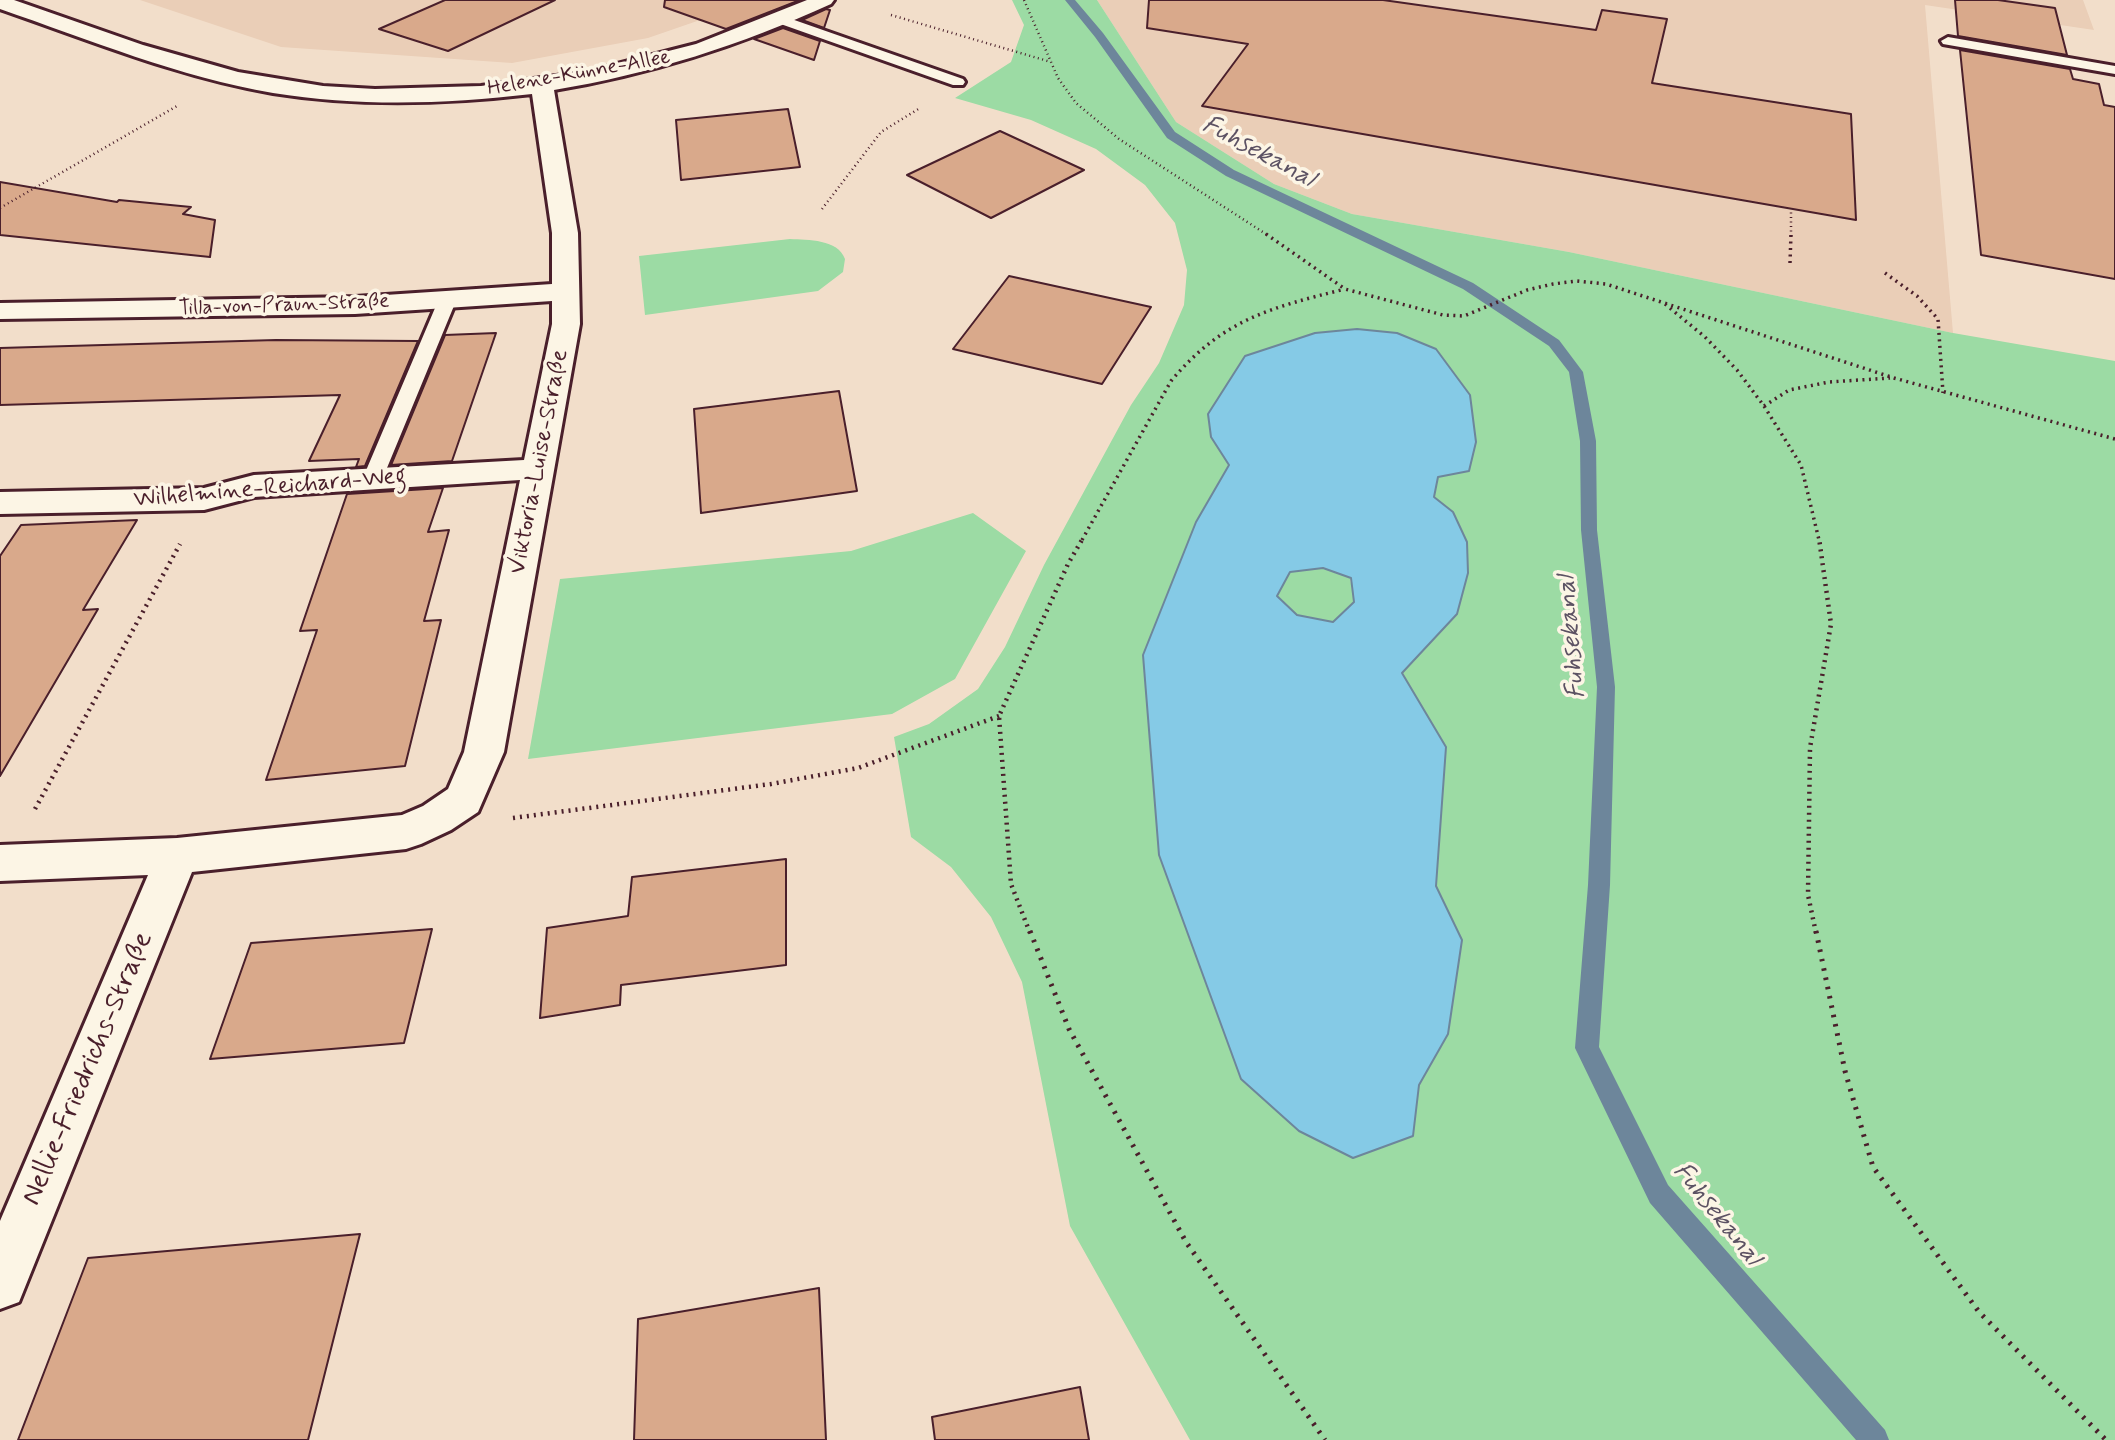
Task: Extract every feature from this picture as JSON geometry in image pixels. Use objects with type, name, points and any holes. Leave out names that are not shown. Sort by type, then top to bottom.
[{"type":"street","name":"Helene-Künne-Allee","points":[[0,2],[184,65],[274,87],[347,94],[423,95],[504,91],[607,74],[688,54],[824,0]]},
{"type":"street","name":"Viktoria-Luise-Straße","points":[[436,818],[464,800],[484,752],[566,324],[565,233],[542,85]]},
{"type":"street","name":"Tilla-von-Praun-Straße","points":[[0,311],[447,301],[567,291]]},
{"type":"street","name":"Wilhelmine-Reichard-Weg","points":[[0,503],[204,499],[254,486],[540,469]]},
{"type":"street","points":[[3,862],[177,856],[406,832],[436,818]]},
{"type":"street","name":"Nellie-Friedrichs-Straße","points":[[0,1283],[177,856]]},
{"type":"lane","points":[[780,19],[958,82]]},
{"type":"lane","points":[[1948,41],[2115,70]]},
{"type":"lane","points":[[372,480],[447,301]]},
{"type":"path","points":[[1024,0],[1058,78],[1076,103],[1119,139],[1285,246],[1345,289],[1443,315],[1464,316],[1527,290],[1577,281],[1606,284],[1943,393],[2115,439]]},
{"type":"path","points":[[882,13],[1051,63]]},
{"type":"path","points":[[822,209],[881,132],[944,95],[958,82]]},
{"type":"path","points":[[0,208],[178,105]]},
{"type":"path","points":[[1790,264],[1791,209]]},
{"type":"path","points":[[1885,273],[1917,296],[1938,319],[1943,393]]},
{"type":"path","points":[[1325,1440],[1185,1242],[1069,1028],[1011,884],[999,716],[1069,564],[1171,381],[1189,356],[1238,321],[1268,309],[1345,289]]},
{"type":"path","points":[[1665,304],[1705,337],[1737,370],[1764,406],[1801,465],[1823,562],[1831,624],[1810,748],[1808,895],[1845,1071],[1873,1167],[1979,1312],[2106,1440]]},
{"type":"path","points":[[1764,406],[1789,390],[1829,382],[1894,378]]},
{"type":"path","points":[[3,862],[204,499]]},
{"type":"path","points":[[436,818],[526,818],[771,785],[858,768],[999,716]]},
{"type":"shaded area","points":[[140,0],[758,0],[648,38],[512,63],[281,47]]},
{"type":"shaded area","points":[[1097,0],[2083,0],[2094,30],[1925,5],[1953,333],[1569,252],[1352,214],[1274,184],[1176,122]]},
{"type":"green space","points":[[1012,0],[1097,0],[1176,122],[1274,184],[1352,214],[1569,252],[1953,333],[2115,361],[2115,1440],[1190,1440],[1070,1226],[1022,982],[991,917],[951,867],[911,837],[894,737],[929,724],[978,689],[1005,647],[1044,565],[1131,405],[1159,363],[1184,305],[1187,270],[1175,223],[1145,185],[1096,149],[1031,120],[955,98],[1011,62],[1024,25]],"holes":[[[1279,346],[1436,349],[1470,395],[1438,477],[1433,497],[1453,512],[1467,541],[1468,573],[1457,614],[1402,673],[1446,747],[1436,886],[1462,940],[1448,1034],[1419,1085],[1413,1136],[1241,1079],[1159,855],[1143,655],[1196,522],[1229,465],[1211,437],[1245,356]]]},
{"type":"green space","points":[[790,239],[822,242],[836,248],[845,259],[843,272],[818,291],[645,315],[639,256]]},
{"type":"green space","points":[[973,513],[1026,551],[955,679],[892,714],[528,759],[560,579],[851,551]]},
{"type":"green space","points":[[1323,568],[1350,578],[1354,602],[1333,622],[1297,615],[1277,596],[1290,572]]},
{"type":"water","points":[[1357,329],[1397,333],[1436,349],[1470,395],[1476,442],[1469,471],[1438,477],[1434,497],[1453,512],[1467,542],[1468,573],[1457,614],[1402,673],[1446,747],[1436,886],[1462,940],[1448,1034],[1419,1085],[1413,1136],[1353,1158],[1299,1131],[1241,1079],[1159,855],[1143,655],[1196,522],[1229,465],[1211,437],[1208,414],[1245,356],[1315,333]],"holes":[[[1323,568],[1351,578],[1354,602],[1333,622],[1297,615],[1277,596],[1290,572]]]},
{"type":"building","points":[[445,0],[555,0],[448,51],[379,29]]},
{"type":"building","points":[[665,0],[800,0],[726,29],[664,7]]},
{"type":"building","points":[[1149,0],[1383,0],[1596,30],[1602,10],[1667,19],[1652,83],[1851,114],[1856,220],[1202,106],[1248,44],[1147,28]]},
{"type":"building","points":[[1955,0],[1998,0],[2055,8],[2067,55],[1958,36]]},
{"type":"building","points":[[826,9],[830,10],[824,28],[802,20]]},
{"type":"building","points":[[783,28],[820,41],[814,60],[754,39]]},
{"type":"building","points":[[1960,50],[2070,69],[2073,79],[2099,84],[2104,105],[2115,107],[2115,279],[1981,255]]},
{"type":"building","points":[[788,109],[800,167],[681,180],[676,120]]},
{"type":"building","points":[[1000,131],[1084,170],[991,218],[907,175]]},
{"type":"building","points":[[0,182],[117,202],[119,200],[191,207],[183,214],[215,220],[210,257],[0,235]]},
{"type":"building","points":[[1009,276],[1151,307],[1102,384],[953,349]]},
{"type":"building","points":[[496,333],[452,461],[391,465],[445,335]]},
{"type":"building","points":[[276,340],[418,341],[365,466],[356,467],[359,459],[309,461],[340,395],[0,405],[0,348]]},
{"type":"building","points":[[839,391],[857,491],[701,513],[694,409]]},
{"type":"building","points":[[443,488],[428,532],[449,530],[424,621],[441,620],[405,766],[266,780],[317,630],[300,631],[347,494]]},
{"type":"building","points":[[137,520],[83,610],[98,609],[0,776],[0,556],[21,525]]},
{"type":"building","points":[[786,859],[786,965],[621,985],[620,1005],[540,1018],[547,928],[628,916],[632,877]]},
{"type":"building","points":[[432,929],[404,1043],[210,1059],[251,943]]},
{"type":"building","points":[[360,1234],[308,1440],[18,1440],[88,1258]]},
{"type":"building","points":[[819,1288],[826,1440],[634,1440],[638,1319]]},
{"type":"building","points":[[1080,1387],[1089,1440],[935,1440],[932,1417]]},
{"type":"waterway","name":"Fuhsekanal","points":[[1070,0],[1099,35],[1171,135],[1230,173],[1468,286],[1554,343],[1576,372],[1588,441],[1589,530],[1606,687],[1599,885],[1587,1048],[1659,1194],[1875,1440]]}]
